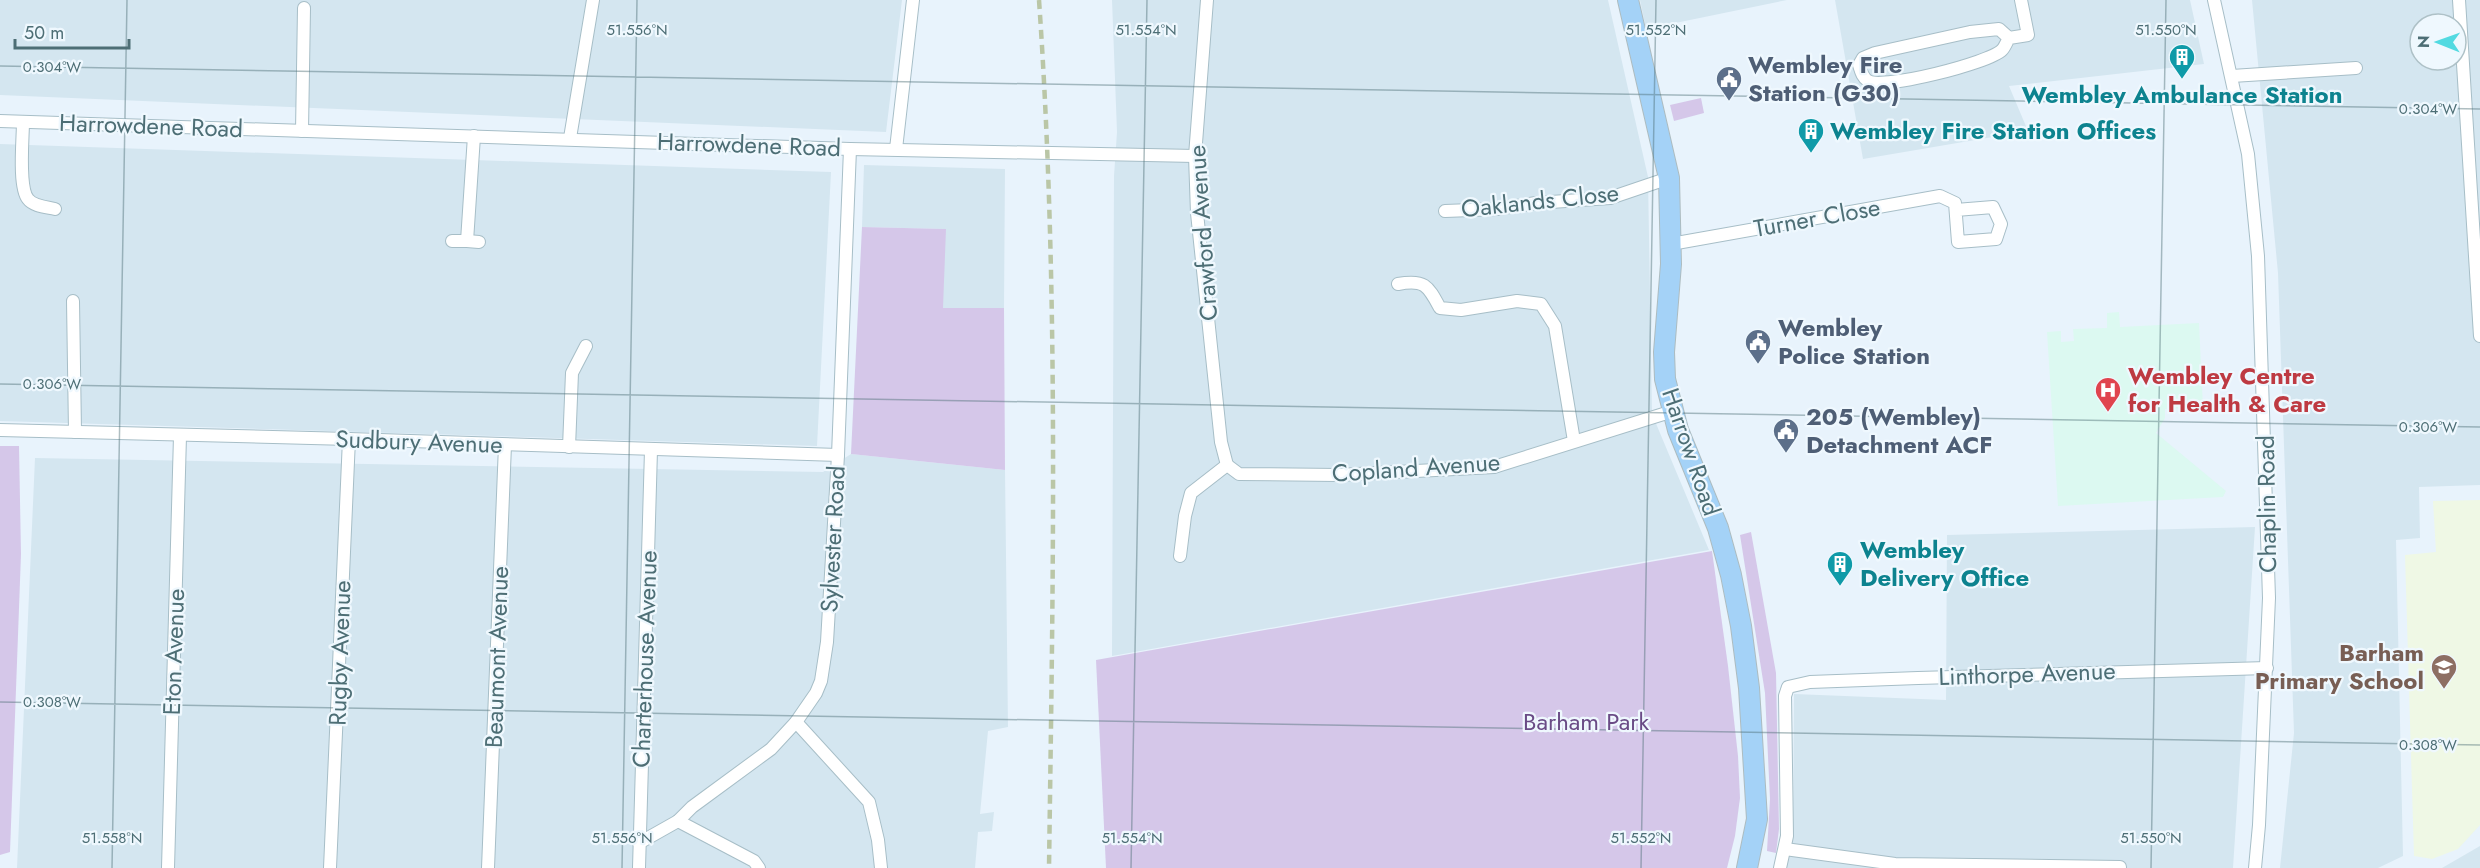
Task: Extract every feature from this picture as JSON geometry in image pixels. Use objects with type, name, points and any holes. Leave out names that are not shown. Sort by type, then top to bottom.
[{"type":"main road","name":"Harrow Road","points":[[1628,0],[1669,178],[1671,244],[1664,352],[1665,379],[1673,411],[1718,528],[1731,575],[1741,626],[1749,688],[1757,819],[1747,868]]},
{"type":"street","points":[[570,138],[593,0]]},
{"type":"street","points":[[896,149],[913,0]]},
{"type":"street","name":"Crawford Avenue","points":[[1207,0],[1195,156],[1198,222],[1221,442],[1227,465]]},
{"type":"street","points":[[2009,38],[2028,35],[2021,0]]},
{"type":"street","name":"Chaplin Road","points":[[2214,0],[2248,154],[2258,256],[2269,548],[2267,668],[2255,868]]},
{"type":"street","points":[[2459,0],[2474,158],[2480,336]]},
{"type":"street","points":[[302,130],[304,8]]},
{"type":"street","points":[[1999,29],[2009,38],[2002,51],[1973,64],[1920,77],[1885,83],[1869,82],[1862,75],[1859,65],[1863,57],[1875,53],[1970,32],[1999,29]]},
{"type":"street","points":[[2232,76],[2356,68]]},
{"type":"street","name":"Harrowdene Road","points":[[0,121],[850,149],[1195,156]]},
{"type":"street","points":[[23,122],[23,189],[28,200],[55,209]]},
{"type":"street","points":[[452,241],[473,241],[474,136]]},
{"type":"street","name":"Sylvester Road","points":[[639,843],[678,821],[692,807],[771,749],[796,722],[821,681],[826,653],[838,455],[850,149]]},
{"type":"street","name":"Oaklands Close","points":[[1445,211],[1497,209],[1547,202],[1610,198],[1669,178]]},
{"type":"street","name":"Turner Close","points":[[1671,244],[1940,196],[1955,203],[1956,210]]},
{"type":"street","points":[[1398,284],[1416,281],[1429,288],[1440,308],[1461,310],[1517,301],[1540,304],[1555,326],[1574,441]]},
{"type":"street","points":[[73,301],[75,432]]},
{"type":"street","points":[[569,447],[572,374],[585,346]]},
{"type":"street","name":"Copland Avenue","points":[[1227,465],[1239,474],[1338,475],[1494,467],[1673,411]]},
{"type":"street","name":"Sudbury Avenue","points":[[0,430],[838,455]]},
{"type":"street","name":"Eton Avenue","points":[[168,868],[180,436]]},
{"type":"street","name":"Rugby Avenue","points":[[330,868],[349,439]]},
{"type":"street","name":"Beaumont Avenue","points":[[488,868],[505,445]]},
{"type":"street","name":"Charterhouse Avenue","points":[[639,868],[651,450]]},
{"type":"street","points":[[1180,555],[1185,516],[1191,493],[1227,465]]},
{"type":"street","name":"Linthorpe Avenue","points":[[1785,849],[1787,836],[1785,696],[1788,687],[1810,682],[2267,668]]},
{"type":"street","points":[[796,722],[869,802],[881,868]]},
{"type":"street","points":[[678,821],[754,861],[759,868]]},
{"type":"street","points":[[1780,868],[1785,849],[1895,864],[2120,867]]},
{"type":"shaded area","points":[[0,0],[902,0],[886,132],[0,95]]},
{"type":"shaded area","points":[[1112,0],[1608,0],[1648,177],[1652,414],[1709,550],[1112,656],[1114,176],[1117,132]]},
{"type":"shaded area","points":[[1640,0],[1787,0],[1646,29]]},
{"type":"shaded area","points":[[1835,0],[2190,0],[2204,64],[2009,86],[2028,131],[1863,159]]},
{"type":"shaded area","points":[[2252,0],[2480,0],[2480,485],[2419,487],[2420,538],[2396,540],[2403,856],[2378,868],[2280,868],[2294,733],[2278,273]]},
{"type":"shaded area","points":[[0,144],[831,172],[817,446],[0,421]]},
{"type":"shaded area","points":[[864,165],[1005,169],[1004,308],[942,308],[945,229],[862,227]]},
{"type":"shaded area","name":"Wembley Centre for Health & Care","points":[[2119,312],[2120,327],[2199,323],[2203,407],[2165,409],[2165,418],[2156,433],[2226,491],[2223,497],[2058,506],[2047,332],[2061,331],[2061,342],[2074,341],[2073,329],[2107,328],[2107,313]]},
{"type":"shaded area","points":[[851,454],[1005,470],[1008,727],[988,731],[980,814],[994,812],[992,831],[978,832],[975,868],[17,868],[35,458],[823,472]]},
{"type":"shaded area","name":"Barham Primary School","points":[[2480,500],[2480,825],[2458,849],[2432,859],[2414,856],[2405,555],[2436,552],[2433,501]]},
{"type":"shaded area","points":[[2255,527],[2233,868],[1785,868],[1793,835],[1794,694],[1946,700],[1947,535]]},
{"type":"shaded area","points":[[2480,846],[2480,868],[2442,868]]},
{"type":"green space","points":[[1701,98],[1704,113],[1674,121],[1670,105]]},
{"type":"green space","points":[[862,227],[946,229],[943,308],[1004,308],[1005,470],[851,454]]},
{"type":"green space","points":[[0,446],[19,446],[21,554],[10,852],[0,855]]},
{"type":"green space","points":[[1751,532],[1776,673],[1779,829],[1776,853],[1767,851],[1770,799],[1765,693],[1740,535]]},
{"type":"green space","name":"Barham Park","points":[[1712,551],[1728,666],[1738,756],[1740,798],[1735,836],[1727,868],[1106,868],[1096,660]]},
{"type":"railway","points":[[1039,0],[1050,217],[1052,325],[1053,543],[1049,868]]},
{"type":"place","name":"Wembley Ambulance Station","points":[[2182,80]]},
{"type":"place","name":"Wembley Fire Station (G30)","points":[[1729,102]]},
{"type":"place","name":"Wembley Fire Station Offices","points":[[1811,154]]},
{"type":"place","name":"Wembley Police Station","points":[[1758,365]]},
{"type":"place","name":"Wembley Centre for Health & Care","points":[[2108,413]]},
{"type":"place","name":"205 (Wembley) Detachment ACF","points":[[1786,454]]},
{"type":"place","name":"Wembley Delivery Office","points":[[1840,587]]},
{"type":"place","name":"Barham Primary School","points":[[2444,690]]}]
